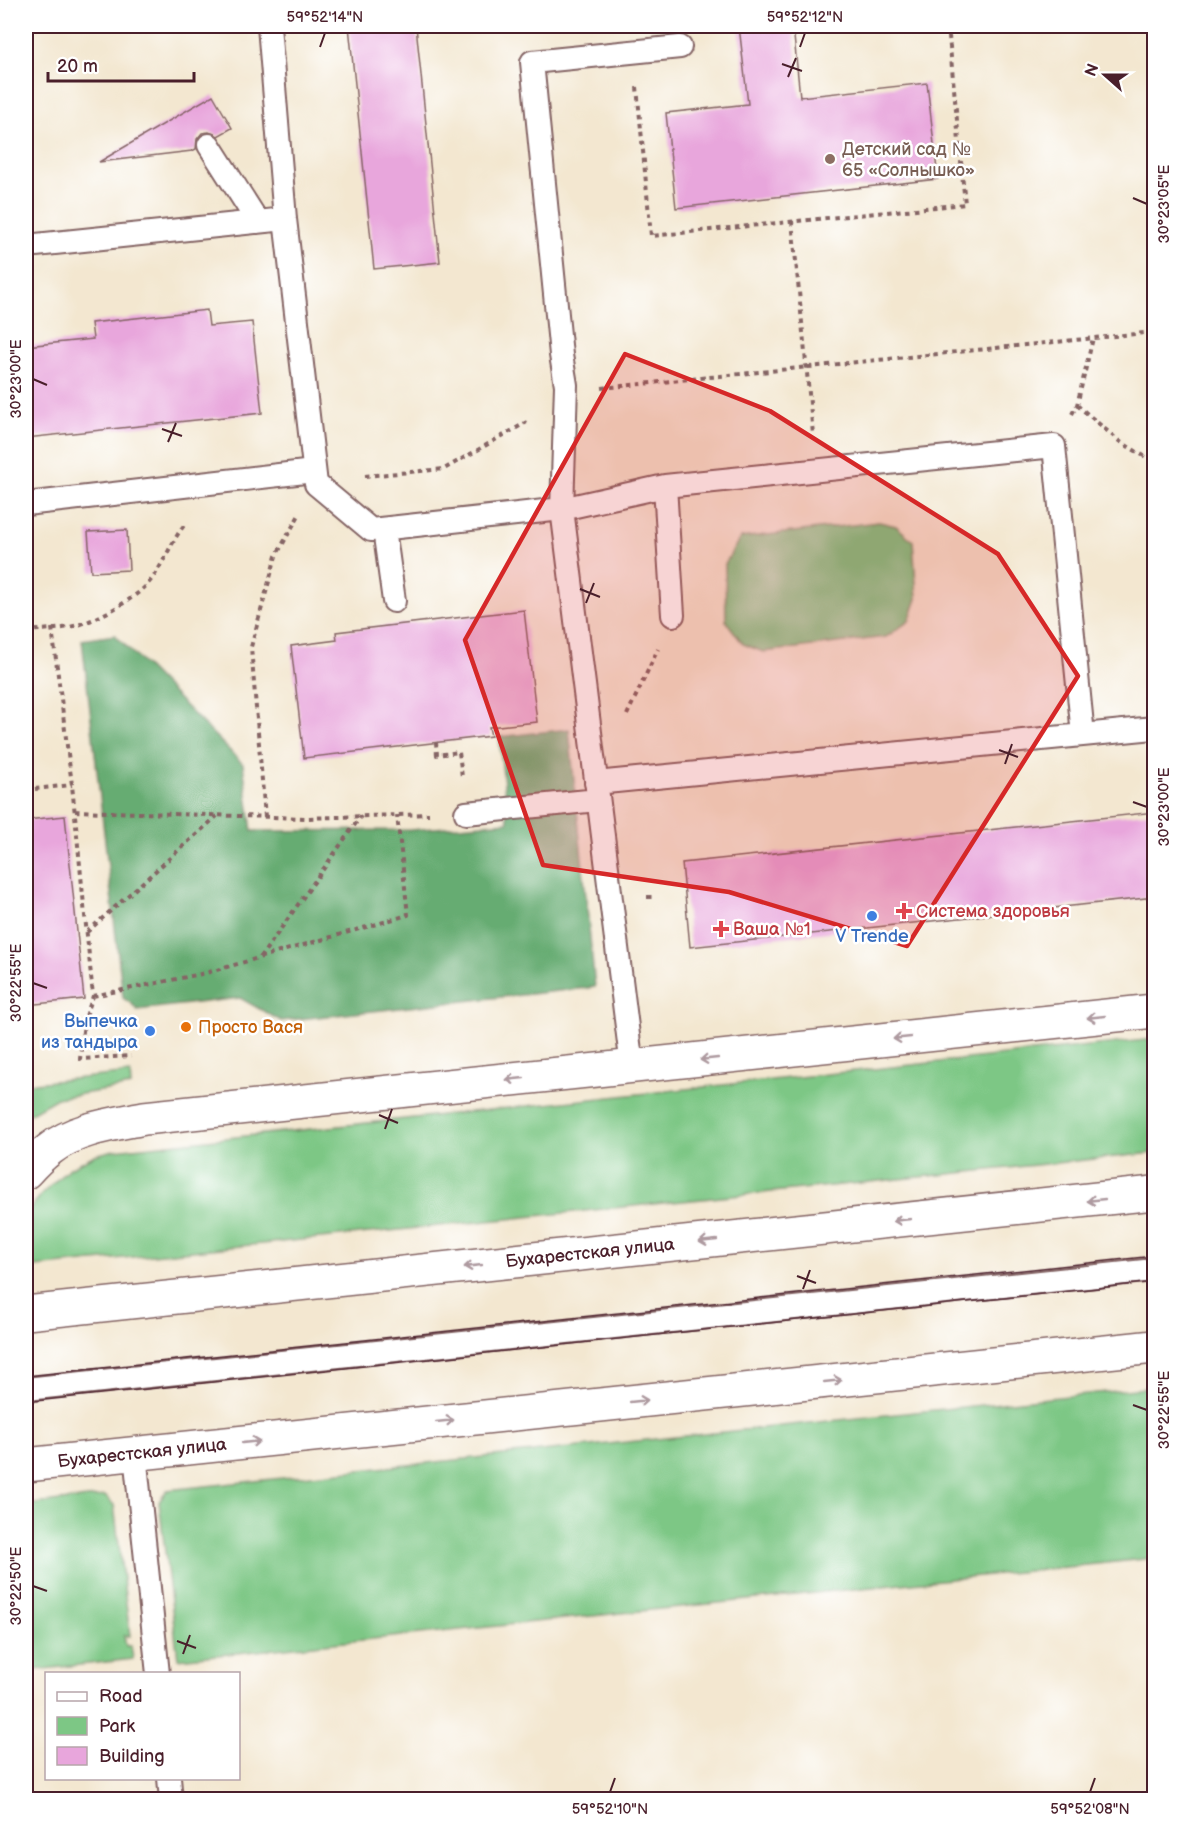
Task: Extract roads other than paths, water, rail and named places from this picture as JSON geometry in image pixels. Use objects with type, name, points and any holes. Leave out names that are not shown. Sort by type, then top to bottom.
[{"type":"main road","points":[[26,1172],[51,1148],[72,1137],[106,1125],[144,1118],[1155,1011]]},
{"type":"main road","name":"Бухарестская улица","points":[[26,1313],[1155,1193]]},
{"type":"main road","name":"Бухарестская улица","points":[[26,1465],[1155,1347]]},
{"type":"lane","points":[[269,26],[285,219],[315,477],[371,530],[562,509],[665,486],[1054,446],[1083,735]]},
{"type":"lane","points":[[632,1067],[562,509],[567,385],[561,355],[532,62],[680,47]]},
{"type":"lane","points":[[209,145],[258,222]]},
{"type":"lane","points":[[26,246],[285,219]]},
{"type":"lane","points":[[26,504],[222,482],[315,477]]},
{"type":"lane","points":[[665,486],[673,615]]},
{"type":"lane","points":[[384,529],[394,601]]},
{"type":"lane","points":[[466,813],[597,792],[1155,728]]},
{"type":"lane","points":[[26,1389],[1155,1270]]},
{"type":"lane","points":[[135,1454],[158,1672]]},
{"type":"lane","points":[[169,1780],[171,1800]]},
{"type":"tram line","points":[[26,1376],[1154,1256]]},
{"type":"tram line","points":[[26,1402],[1154,1282]]},
{"type":"place","name":"Детский сад № 65 «Солнышко»","points":[[830,159]]},
{"type":"place","name":"Система здоровья","points":[[904,911]]},
{"type":"place","name":"V Trende","points":[[872,916]]},
{"type":"place","name":"Ваша №1","points":[[721,929]]},
{"type":"place","name":"Просто Вася","points":[[186,1027]]},
{"type":"place","name":"Выпечка из тандыра","points":[[150,1031]]}]
